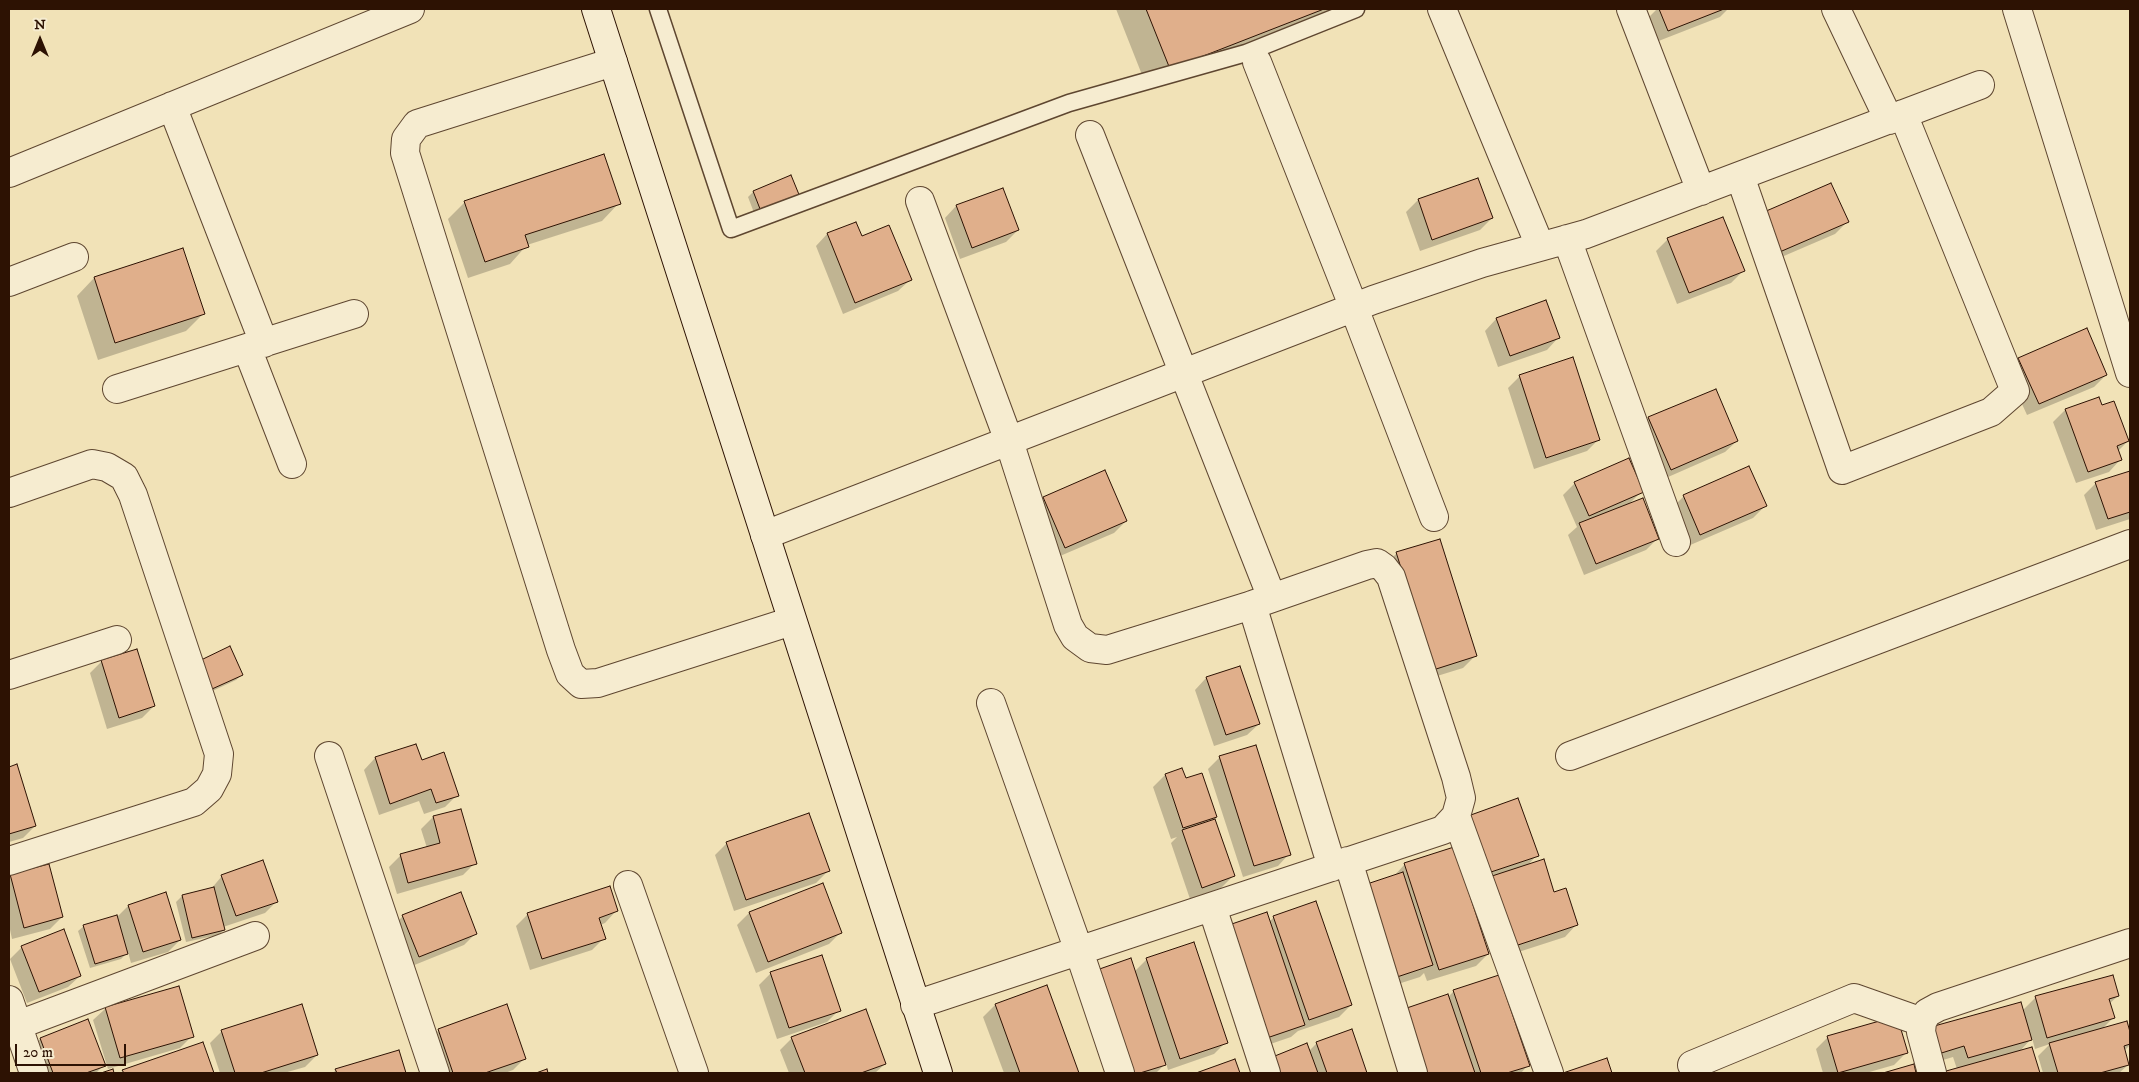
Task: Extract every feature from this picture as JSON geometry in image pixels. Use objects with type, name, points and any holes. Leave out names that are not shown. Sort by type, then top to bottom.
[{"type":"street","points":[[9,173],[410,9]]},
{"type":"street","points":[[596,9],[938,1073]]},
{"type":"street","points":[[1442,9],[1540,246]]},
{"type":"street","points":[[1631,9],[1700,191]]},
{"type":"street","points":[[1740,176],[1842,470],[1991,412],[2015,391],[1896,117],[1836,9]]},
{"type":"street","points":[[2017,9],[2130,373]]},
{"type":"street","points":[[613,62],[417,124],[406,139],[406,154],[560,650],[570,674],[581,684],[598,683],[792,621]]},
{"type":"street","points":[[1257,62],[1434,517]]},
{"type":"street","points":[[765,535],[1354,308],[1482,263],[1586,234],[1980,85]]},
{"type":"street","points":[[172,106],[256,345],[292,464]]},
{"type":"street","points":[[1090,136],[1183,373],[1262,602],[1340,864],[1413,1073]]},
{"type":"street","points":[[915,1005],[1443,830],[1456,816],[1461,798],[1456,777],[1391,577],[1377,563],[1262,602],[1107,650],[1090,648],[1075,637],[1068,625],[1009,441],[920,201]]},
{"type":"street","points":[[1568,239],[1676,542]]},
{"type":"street","points":[[9,282],[74,258]]},
{"type":"street","points":[[117,389],[354,314]]},
{"type":"street","points":[[9,493],[92,464],[107,467],[124,477],[133,495],[219,754],[217,774],[209,790],[194,802],[9,861]]},
{"type":"street","points":[[1570,756],[2130,544]]},
{"type":"street","points":[[9,675],[117,640]]},
{"type":"street","points":[[991,703],[1120,1073]]},
{"type":"street","points":[[329,756],[434,1073]]},
{"type":"street","points":[[1456,816],[1549,1073]]},
{"type":"street","points":[[628,885],[694,1073]]},
{"type":"street","points":[[1212,906],[1266,1073]]},
{"type":"street","points":[[18,1026],[255,936]]},
{"type":"street","points":[[1932,1073],[1922,1038],[1922,1022],[1927,1013],[1938,1007],[2130,943]]},
{"type":"street","points":[[1692,1065],[1854,998],[1922,1022]]},
{"type":"street","points":[[9,1000],[34,1073]]},
{"type":"lane","points":[[658,9],[731,229],[1069,103],[1246,53],[1356,9]]},
{"type":"building","points":[[1146,9],[1324,9],[1170,69]]},
{"type":"building","points":[[1659,9],[1724,9],[1668,31]]},
{"type":"building","points":[[604,154],[621,204],[525,235],[529,247],[485,262],[464,201]]},
{"type":"building","points":[[791,175],[800,197],[762,214],[753,191]]},
{"type":"building","points":[[1478,178],[1493,218],[1432,240],[1418,199]]},
{"type":"building","points":[[1831,183],[1849,222],[1775,254],[1757,215]]},
{"type":"building","points":[[1003,188],[1019,230],[972,248],[956,205]]},
{"type":"building","points":[[1723,217],[1745,271],[1689,293],[1667,238]]},
{"type":"building","points":[[856,222],[862,236],[889,225],[912,280],[855,303],[827,233]]},
{"type":"building","points":[[183,248],[205,314],[115,343],[94,277]]},
{"type":"building","points":[[1546,300],[1560,338],[1510,356],[1496,318]]},
{"type":"building","points":[[2087,328],[2107,375],[2039,404],[2018,358]]},
{"type":"building","points":[[1573,357],[1600,440],[1546,458],[1519,375]]},
{"type":"building","points":[[1716,389],[1738,441],[1671,470],[1648,417]]},
{"type":"building","points":[[2099,397],[2102,405],[2114,401],[2129,441],[2117,446],[2122,460],[2088,472],[2065,409]]},
{"type":"building","points":[[1629,458],[1644,492],[1589,516],[1574,482]]},
{"type":"building","points":[[1749,466],[1767,506],[1700,535],[1683,495]]},
{"type":"building","points":[[1105,470],[1127,521],[1065,548],[1043,497]]},
{"type":"building","points":[[2130,471],[2130,512],[2108,519],[2095,482]]},
{"type":"building","points":[[1643,498],[1659,539],[1596,564],[1579,523]]},
{"type":"building","points":[[1440,539],[1477,656],[1433,670],[1396,552]]},
{"type":"building","points":[[230,646],[243,675],[212,689],[199,661]]},
{"type":"building","points":[[137,649],[155,706],[119,718],[101,660]]},
{"type":"building","points":[[1240,666],[1260,724],[1226,735],[1206,677]]},
{"type":"building","points":[[416,744],[422,760],[444,752],[459,796],[436,803],[431,789],[390,804],[375,757]]},
{"type":"building","points":[[1256,745],[1291,855],[1254,866],[1219,756]]},
{"type":"building","points":[[17,764],[36,826],[9,834],[9,767]]},
{"type":"building","points":[[1182,768],[1186,778],[1202,773],[1217,817],[1183,828],[1165,774]]},
{"type":"building","points":[[1518,798],[1539,856],[1488,873],[1468,816]]},
{"type":"building","points":[[461,809],[477,864],[408,883],[400,854],[440,843],[433,816]]},
{"type":"building","points":[[809,813],[830,871],[746,900],[726,842]]},
{"type":"building","points":[[1215,819],[1235,876],[1202,888],[1182,830]]},
{"type":"building","points":[[1454,847],[1489,954],[1439,970],[1404,863]]},
{"type":"building","points":[[1544,859],[1554,892],[1566,888],[1578,925],[1512,947],[1489,877]]},
{"type":"building","points":[[263,860],[278,902],[236,916],[221,875]]},
{"type":"building","points":[[49,864],[63,917],[24,928],[10,874]]},
{"type":"building","points":[[1403,872],[1433,965],[1388,980],[1358,887]]},
{"type":"building","points":[[823,883],[842,933],[768,962],[749,912]]},
{"type":"building","points":[[610,886],[618,911],[599,918],[606,939],[542,959],[527,913]]},
{"type":"building","points":[[214,887],[225,930],[192,938],[182,895]]},
{"type":"building","points":[[166,892],[181,940],[143,952],[128,905]]},
{"type":"building","points":[[461,892],[477,934],[419,957],[402,915]]},
{"type":"building","points":[[1316,901],[1352,1005],[1309,1020],[1273,916]]},
{"type":"building","points":[[1267,912],[1305,1025],[1258,1041],[1220,928]]},
{"type":"building","points":[[117,915],[128,954],[95,964],[83,925]]},
{"type":"building","points":[[64,929],[81,976],[39,992],[21,946]]},
{"type":"building","points":[[1194,942],[1228,1043],[1180,1059],[1146,958]]},
{"type":"building","points":[[822,955],[841,1011],[789,1028],[770,972]]},
{"type":"building","points":[[1131,958],[1166,1065],[1140,1073],[1124,1073],[1091,972]]},
{"type":"building","points":[[1499,975],[1530,1066],[1507,1073],[1481,1073],[1453,990]]},
{"type":"building","points":[[2113,975],[2119,996],[2109,999],[2115,1018],[2047,1038],[2035,996]]},
{"type":"building","points":[[1047,985],[1079,1073],[1020,1073],[995,1004]]},
{"type":"building","points":[[179,986],[194,1037],[120,1058],[105,1007]]},
{"type":"building","points":[[1448,994],[1475,1073],[1419,1073],[1398,1011]]},
{"type":"building","points":[[2021,1002],[2032,1040],[1968,1058],[1964,1046],[1935,1055],[1927,1028]]},
{"type":"building","points":[[302,1004],[318,1055],[261,1073],[235,1073],[221,1030]]},
{"type":"building","points":[[507,1004],[526,1059],[485,1073],[453,1073],[438,1029]]},
{"type":"building","points":[[866,1009],[886,1064],[861,1073],[805,1073],[791,1037]]},
{"type":"building","points":[[1897,1016],[1908,1053],[1838,1073],[1827,1036]]},
{"type":"building","points":[[88,1019],[106,1066],[86,1073],[53,1073],[40,1038]]},
{"type":"building","points":[[2127,1021],[2130,1032],[2130,1044],[2124,1046],[2129,1065],[2100,1073],[2058,1073],[2049,1043]]},
{"type":"building","points":[[1352,1029],[1367,1073],[1327,1073],[1316,1042]]},
{"type":"building","points":[[203,1042],[214,1073],[124,1073],[122,1070]]},
{"type":"building","points":[[1307,1043],[1318,1073],[1270,1073],[1265,1060]]},
{"type":"building","points":[[2032,1047],[2040,1073],[1939,1073]]},
{"type":"building","points":[[399,1050],[406,1073],[337,1073],[335,1069]]},
{"type":"building","points":[[1607,1058],[1612,1073],[1563,1073]]},
{"type":"building","points":[[1235,1059],[1240,1073],[1196,1073]]},
{"type":"building","points":[[1914,1064],[1916,1073],[1883,1073]]},
{"type":"building","points":[[113,1069],[114,1073],[101,1073]]},
{"type":"building","points":[[547,1069],[548,1073],[536,1073]]}]
